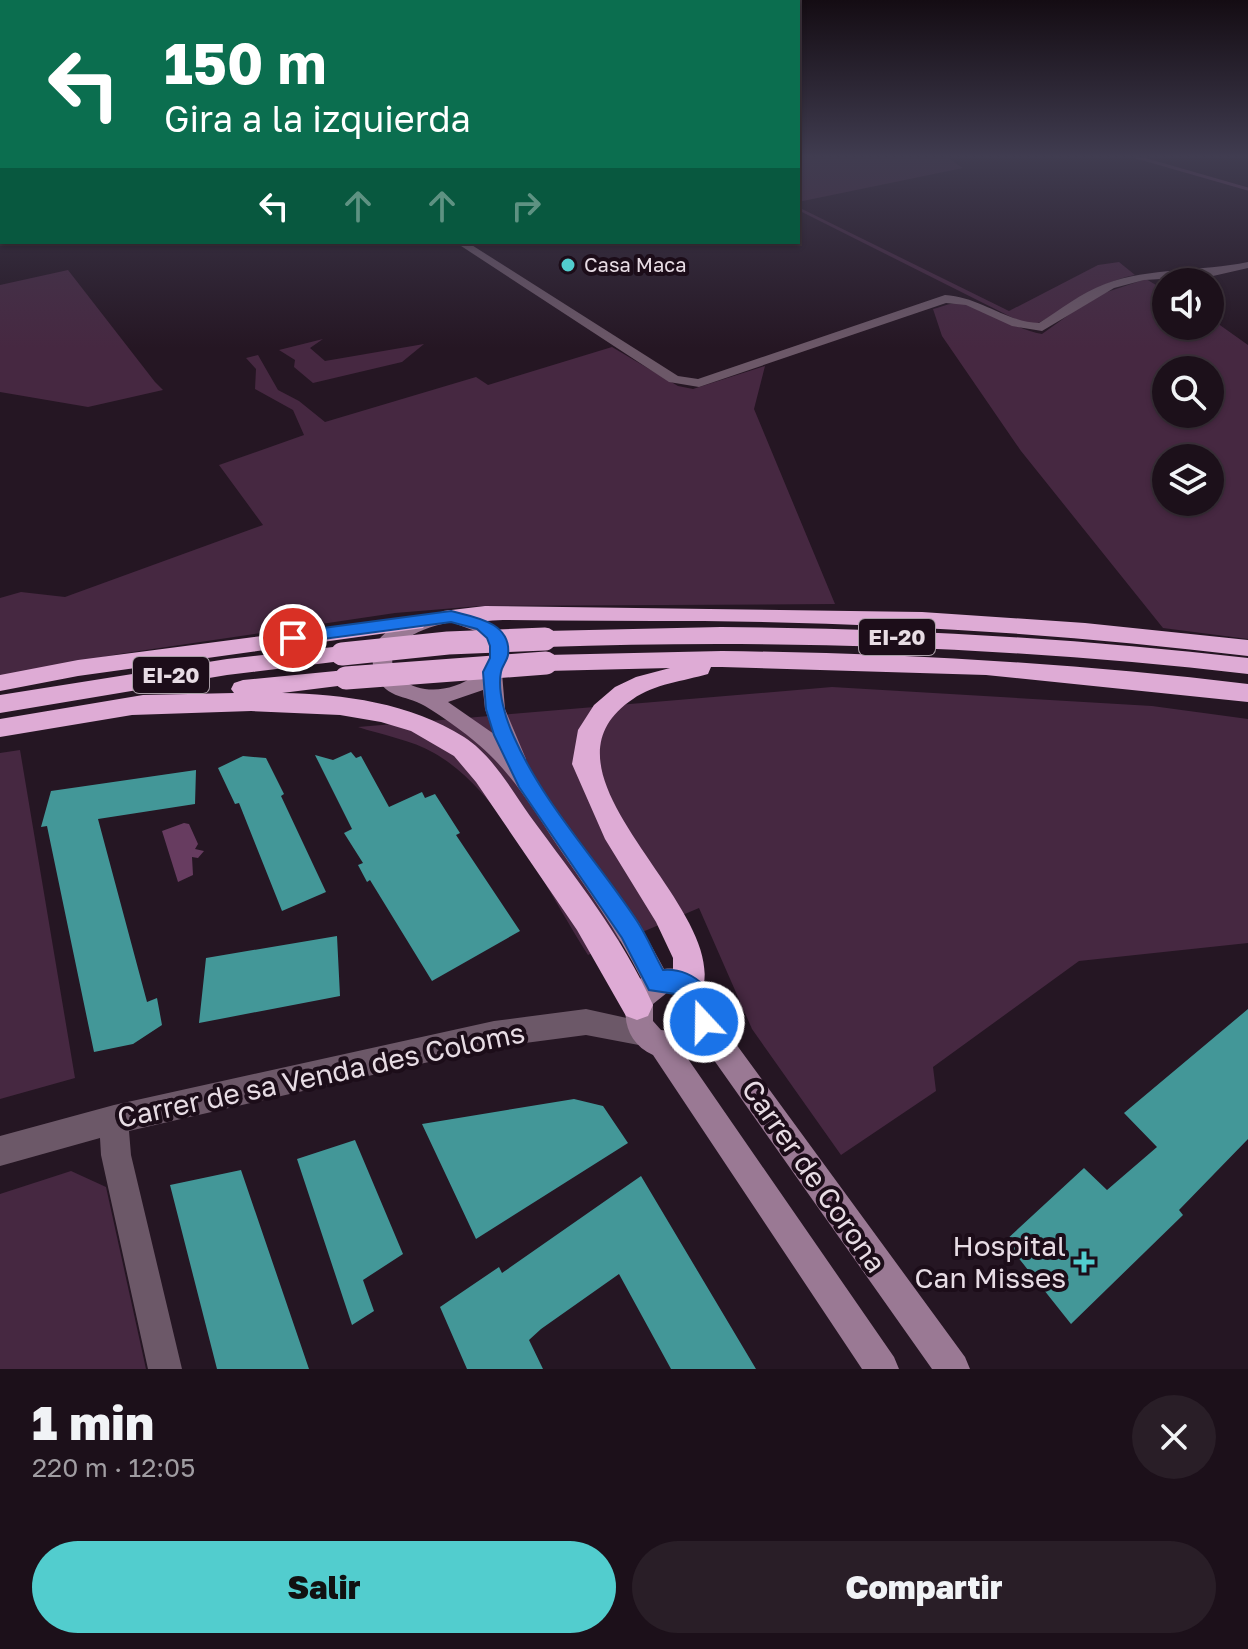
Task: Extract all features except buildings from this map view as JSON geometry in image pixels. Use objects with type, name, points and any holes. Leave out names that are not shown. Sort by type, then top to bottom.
[{"type":"highway","points":[[451,616],[485,613],[690,614],[923,619],[1048,627],[1248,648]]},
{"type":"highway","points":[[0,683],[78,668],[415,623]]},
{"type":"highway","name":"EI-20","points":[[0,728],[344,666],[448,643],[759,633],[861,635],[1061,647],[1248,666]]},
{"type":"highway","points":[[689,986],[689,958],[667,913],[615,831],[585,764],[591,730],[603,711],[624,693],[644,683],[736,658]]},
{"type":"highway","name":"EI-20","points":[[0,704],[227,667],[736,658],[971,667],[1248,693]]},
{"type":"highway","points":[[128,706],[294,702],[340,705],[423,725],[456,744],[485,773],[601,940],[647,1027]]},
{"type":"street","points":[[463,244],[674,379],[699,383],[945,299],[972,301],[1016,324],[1042,327],[1092,294],[1110,286],[1144,277],[1213,273],[1248,265]]},
{"type":"street","points":[[451,616],[483,625],[494,635],[499,646],[499,658],[492,672],[472,687],[451,695],[427,697],[406,693],[390,682],[380,664],[385,647],[398,632],[415,623],[451,616]]},
{"type":"street","points":[[492,672],[495,709],[526,781]]},
{"type":"street","points":[[427,697],[488,740],[526,781],[623,919],[657,982]]},
{"type":"street","points":[[668,980],[689,986],[702,1002],[704,1022],[699,1031],[682,1044],[647,1027],[641,995],[657,982],[668,980]]},
{"type":"street","name":"Carrer de sa Venda des Coloms","points":[[0,1151],[114,1120],[509,1032],[586,1022],[647,1027]]},
{"type":"street","name":"Carrer de Corona","points":[[704,1022],[953,1369]]},
{"type":"street","name":"Carrer de Corona","points":[[647,1027],[882,1369]]},
{"type":"street","points":[[114,1120],[116,1155],[165,1369]]},
{"type":"shaded area","points":[[818,220],[824,220],[1009,311],[1098,265],[1119,262],[1135,275],[1093,290],[1034,325],[1023,323]]},
{"type":"shaded area","points":[[68,270],[163,390],[88,407],[0,392],[0,285]]},
{"type":"shaded area","points":[[1146,279],[1152,283],[1152,340],[1224,340],[1224,328],[1248,345],[1248,639],[1163,628],[1021,451],[942,336],[933,309],[955,303],[967,304],[1042,334],[1095,296]]},
{"type":"shaded area","points":[[323,339],[310,348],[325,361],[424,344],[402,362],[313,383],[294,367],[295,360],[279,350]]},
{"type":"shaded area","points":[[612,347],[678,386],[693,389],[765,366],[754,409],[835,604],[480,606],[395,613],[119,654],[0,677],[0,598],[21,592],[65,597],[263,525],[219,465],[304,435],[293,410],[255,389],[256,369],[246,358],[258,355],[278,390],[299,401],[325,422],[476,377],[488,385]]},
{"type":"shaded area","points":[[832,687],[1152,706],[1248,719],[1248,943],[1079,961],[933,1067],[936,1091],[841,1155],[752,1029],[699,908],[588,955],[501,816],[458,769],[425,748],[358,727]]},
{"type":"shaded area","points":[[20,750],[75,1078],[0,1099],[0,753]]},
{"type":"shaded area","points":[[189,824],[198,844],[195,849],[204,851],[198,858],[192,857],[193,875],[178,882],[162,831]]},
{"type":"shaded area","points":[[71,1171],[106,1187],[146,1369],[0,1369],[0,1194]]},
{"type":"place","name":"Casa Maca","points":[[568,265]]},
{"type":"place","name":"Hospital Can Misses","points":[[1084,1262]]},
{"type":"route","points":[[293,638],[451,616],[483,625],[494,635],[499,646],[499,658],[492,672],[495,709],[526,781],[630,931],[657,982],[679,981],[689,986],[702,1002],[704,1022]]}]
